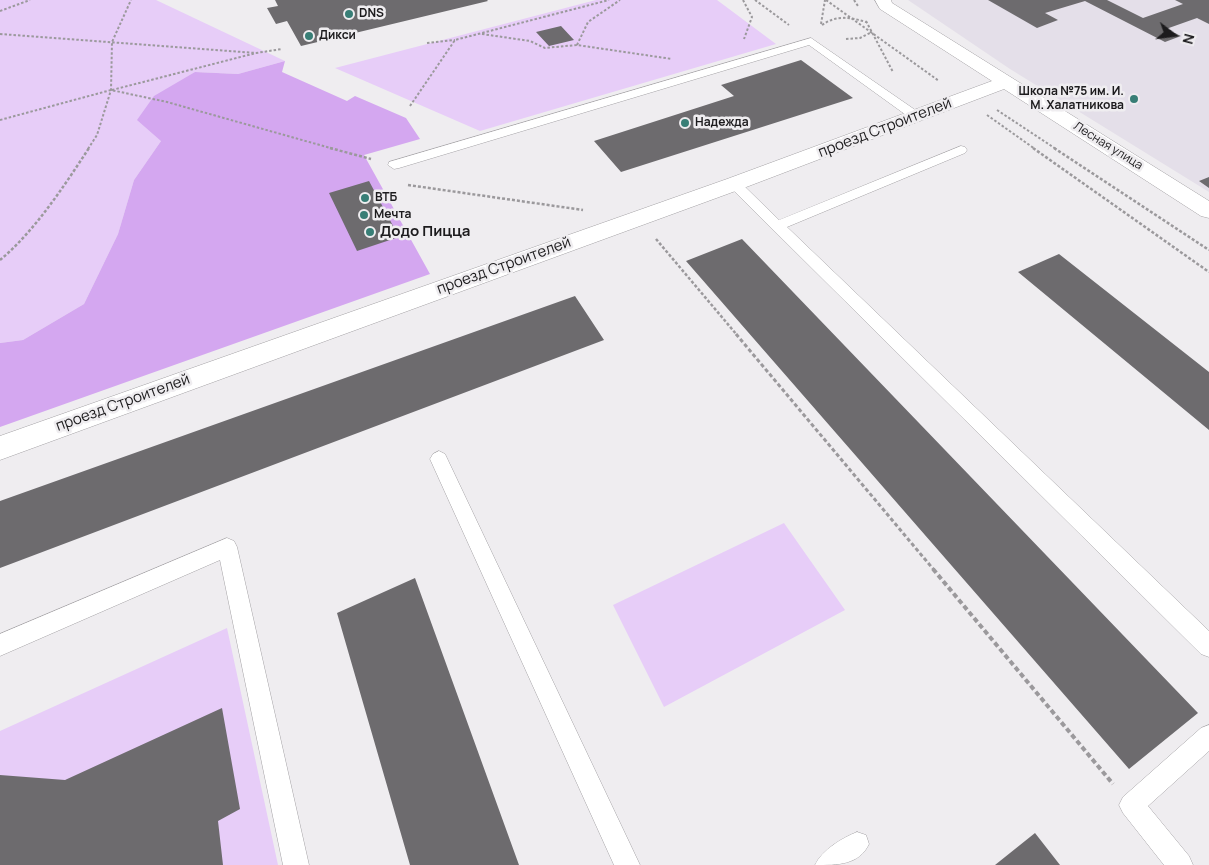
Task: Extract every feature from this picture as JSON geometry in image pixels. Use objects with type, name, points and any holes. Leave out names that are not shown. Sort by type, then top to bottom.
[{"type":"street","name":"Лесная улица","points":[[884,0],[886,6],[1209,211]]},
{"type":"street","name":"проезд Строителей","points":[[0,448],[734,184],[1008,82]]},
{"type":"lane","points":[[394,165],[811,41],[917,117]]},
{"type":"lane","points":[[777,226],[961,150]]},
{"type":"lane","points":[[734,184],[1209,646]]},
{"type":"lane","points":[[439,459],[627,865]]},
{"type":"lane","points":[[0,645],[227,546],[296,865]]},
{"type":"lane","points":[[1180,865],[1131,805],[1209,736]]},
{"type":"lane","points":[[828,865],[857,844]]},
{"type":"path","points":[[0,11],[30,0]]},
{"type":"path","points":[[0,260],[18,245],[73,172],[97,135],[111,90],[112,42],[131,0]]},
{"type":"path","points":[[427,43],[455,40],[609,0]]},
{"type":"path","points":[[577,44],[588,22],[620,0]]},
{"type":"path","points":[[736,62],[752,17],[743,0]]},
{"type":"path","points":[[820,26],[826,0],[968,97],[1209,250]]},
{"type":"path","points":[[854,0],[858,7]]},
{"type":"path","points":[[862,15],[894,75]]},
{"type":"path","points":[[820,26],[830,18],[849,17],[866,22]]},
{"type":"path","points":[[820,26],[825,32]]},
{"type":"path","points":[[838,38],[855,40],[866,37],[872,32]]},
{"type":"path","points":[[0,34],[256,53]]},
{"type":"path","points":[[479,34],[530,41],[545,48],[577,44],[687,61],[712,70]]},
{"type":"path","points":[[410,106],[455,40]]},
{"type":"path","points":[[0,120],[256,53],[282,49]]},
{"type":"path","points":[[111,90],[168,102],[394,165],[407,185],[590,211]]},
{"type":"path","points":[[968,97],[1209,272]]},
{"type":"path","points":[[638,218],[1131,805]]},
{"type":"shaded area","points":[[0,0],[156,0],[285,61],[238,74],[195,72],[161,141],[134,180],[118,234],[84,304],[23,340],[0,343]]},
{"type":"shaded area","points":[[596,0],[717,0],[776,44],[480,131],[335,68]]},
{"type":"shaded area","name":"Школа №75 им. И. М. Халатникова","points":[[908,0],[1209,0],[1209,192],[1010,69]]},
{"type":"shaded area","points":[[285,61],[282,72],[347,101],[355,96],[406,118],[420,139],[364,155],[430,274],[0,427],[0,343],[23,340],[84,304],[118,234],[134,180],[161,141],[137,120],[154,96],[195,72],[238,74]]},
{"type":"shaded area","points":[[784,523],[845,610],[664,707],[613,605]]},
{"type":"shaded area","points":[[227,628],[278,865],[0,865],[0,731]]},
{"type":"building","points":[[275,0],[488,1],[301,46],[287,21],[276,24],[267,8],[278,6]]},
{"type":"building","points":[[988,0],[1107,0],[1143,18],[1183,4],[1175,0],[1209,0],[1209,24],[1197,18],[1166,29],[1181,36],[1165,42],[1085,1],[1045,13],[1058,20],[1037,28]]},
{"type":"building","points":[[561,26],[574,40],[549,46],[536,32]]},
{"type":"building","points":[[801,60],[853,98],[621,172],[594,141],[734,96],[721,85]]},
{"type":"building","points":[[1209,177],[1209,188],[1199,181]]},
{"type":"building","name":"Мечта","points":[[369,181],[399,237],[357,251],[329,193]]},
{"type":"building","points":[[742,239],[1198,713],[1129,769],[686,261]]},
{"type":"building","points":[[1059,254],[1209,372],[1209,430],[1018,272]]},
{"type":"building","points":[[575,296],[604,340],[0,568],[0,501]]},
{"type":"building","points":[[415,578],[519,865],[410,865],[337,613]]},
{"type":"building","points":[[222,708],[240,809],[218,821],[223,865],[0,865],[0,775],[65,780]]},
{"type":"building","points":[[1035,833],[1060,865],[995,865]]},
{"type":"place","name":"DNS","points":[[349,14]]},
{"type":"place","name":"Дикси","points":[[309,36]]},
{"type":"place","name":"Школа №75 им. И. М. Халатникова","points":[[1134,99]]},
{"type":"place","name":"Надежда","points":[[685,123]]},
{"type":"place","name":"ВТБ","points":[[365,198]]},
{"type":"place","name":"Мечта","points":[[364,215]]},
{"type":"place","name":"Додо Пицца","points":[[370,232]]}]
